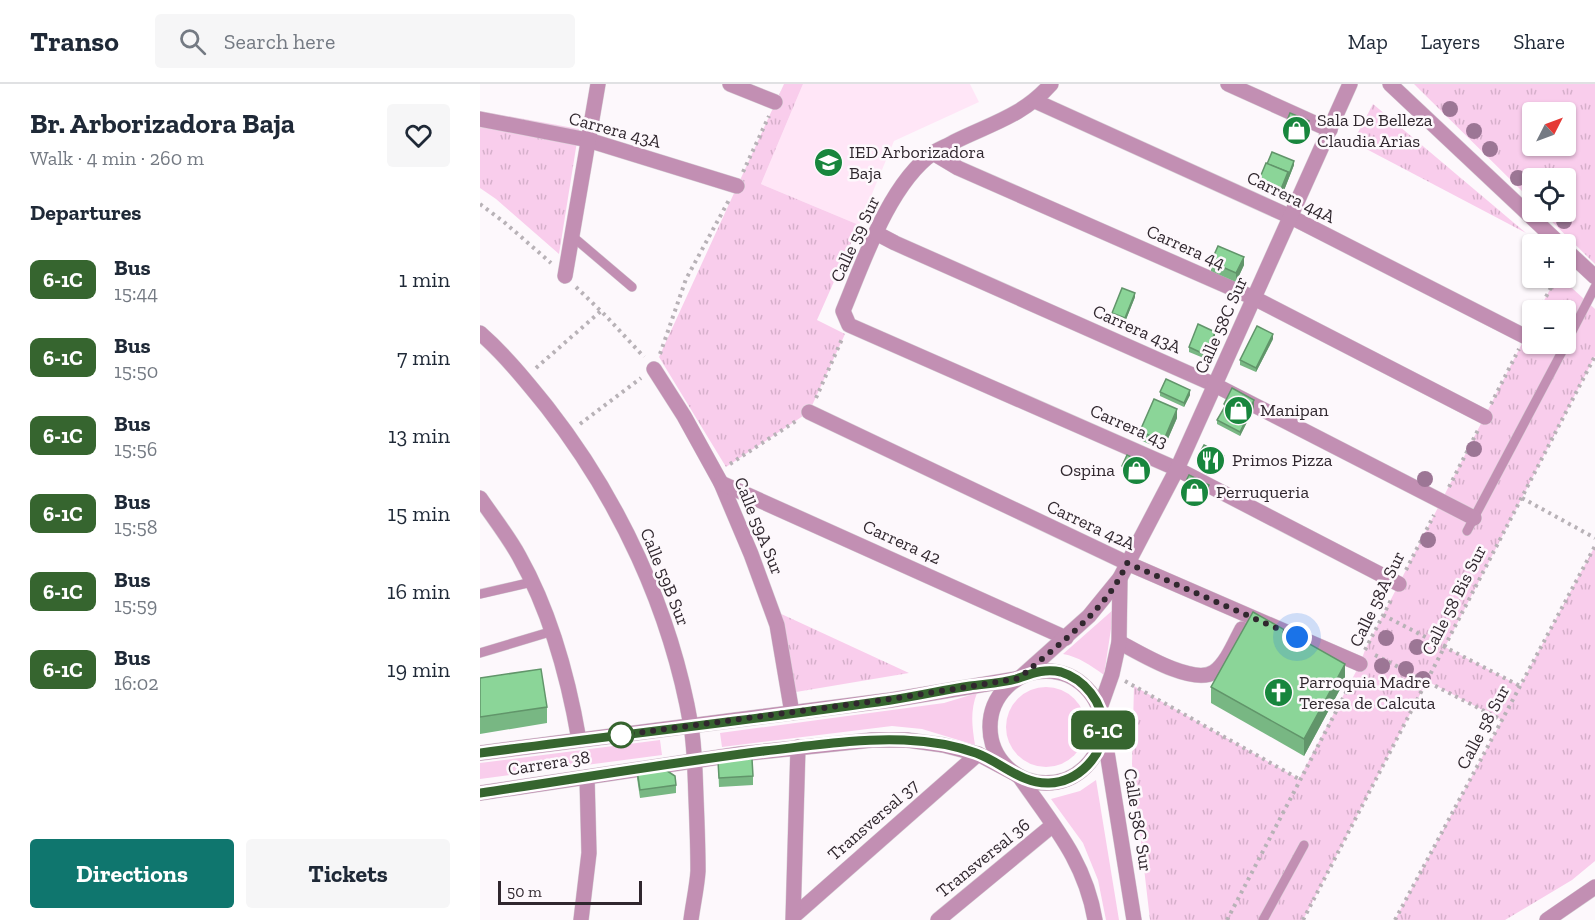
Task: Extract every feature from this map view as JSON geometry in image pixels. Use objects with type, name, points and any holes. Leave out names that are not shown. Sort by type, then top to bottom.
[{"type":"street","points":[[565,276],[598,84]]},
{"type":"street","points":[[730,84],[775,102]]},
{"type":"street","name":"Calle 59 Sur","points":[[843,311],[876,233],[912,174],[933,153],[1010,117],[1035,101],[1051,84]]},
{"type":"street","points":[[1228,84],[1330,130]]},
{"type":"street","name":"Calle 58C Sur","points":[[1020,677],[1089,616],[1120,578],[1177,469],[1350,84]]},
{"type":"street","points":[[1390,84],[1549,234]]},
{"type":"street","name":"Carrera 44A","points":[[1035,101],[1291,217],[1522,335]]},
{"type":"street","name":"Carrera 43A","points":[[480,119],[588,140],[737,186]]},
{"type":"street","name":"Carrera 44","points":[[933,153],[958,168],[1254,298],[1485,417]]},
{"type":"street","name":"Carrera 43A","points":[[876,233],[1215,386],[1441,501],[1471,525]]},
{"type":"street","points":[[1576,259],[1595,277]]},
{"type":"street","name":"Carrera 43","points":[[843,311],[849,325],[1177,469],[1399,584]]},
{"type":"street","name":"Calle 59B Sur","points":[[480,333],[525,378],[568,434],[610,502],[639,558],[675,657],[691,727],[695,761],[698,873],[691,920]]},
{"type":"street","name":"Calle 59A Sur","points":[[654,369],[722,483],[752,554],[777,625],[792,712]]},
{"type":"street","name":"Carrera 42A","points":[[809,412],[1127,563],[1363,657]]},
{"type":"street","name":"Carrera 42","points":[[722,483],[1066,638]]},
{"type":"street","points":[[480,498],[519,555],[553,631],[564,668],[579,740]]},
{"type":"street","name":"Calle 58C Sur","points":[[1100,708],[1112,674],[1119,642],[1120,578]]},
{"type":"street","points":[[1119,642],[1172,670],[1206,674],[1215,671],[1222,663],[1242,629]]},
{"type":"street","points":[[1016,774],[1035,782],[1052,783],[1068,780],[1082,771],[1094,758],[1101,743],[1103,727],[1100,708],[1091,692],[1077,679],[1060,672],[1041,670],[1020,677],[1002,691],[993,707],[990,724],[992,742],[1000,759],[1016,774],[1074,855],[1082,871],[1090,917]]},
{"type":"street","name":"Carrera 38","points":[[480,753],[891,699],[1020,677]]},
{"type":"street","name":"Calle 58C Sur","points":[[1103,727],[1134,920]]},
{"type":"street","name":"Carrera 38","points":[[480,793],[798,747],[872,740],[907,740],[943,745],[978,754],[1016,774]]},
{"type":"street","points":[[793,918],[798,747]]},
{"type":"street","name":"Transversal 37","points":[[793,918],[978,754]]},
{"type":"street","points":[[581,920],[589,853],[586,777]]},
{"type":"street","name":"Transversal 36","points":[[938,920],[1053,825]]},
{"type":"street","points":[[1547,920],[1595,887]]},
{"type":"lane","points":[[572,236],[632,287]]},
{"type":"lane","points":[[1576,324],[1595,287]]},
{"type":"lane","points":[[1471,525],[1560,354]]},
{"type":"lane","points":[[480,594],[532,582]]},
{"type":"lane","points":[[480,653],[553,631]]},
{"type":"lane","points":[[1263,920],[1304,845]]},
{"type":"path","points":[[568,434],[654,369],[686,279],[737,186],[775,102]]},
{"type":"path","points":[[525,378],[601,311]]},
{"type":"path","name":"Calle 58A Sur","points":[[1227,920],[1522,345]]},
{"type":"path","name":"Calle 58 Bis Sur","points":[[1304,920],[1595,356]]},
{"type":"path","points":[[1521,498],[1595,538]]},
{"type":"path","name":"Calle 58 Sur","points":[[1395,920],[1595,546]]},
{"type":"path","points":[[1383,615],[1520,686]]},
{"type":"path","points":[[1363,657],[1427,681],[1502,720]]},
{"type":"path","points":[[1112,674],[1299,779]]},
{"type":"shaded area","name":"IED Arborizadora Baja","points":[[803,84],[970,84],[979,102],[894,141],[859,225],[761,184]]},
{"type":"green space","points":[[784,84],[803,84],[761,184],[859,225],[817,320],[845,334],[809,412],[726,467],[659,357]]},
{"type":"green space","points":[[1414,84],[1595,84],[1595,264],[1576,245],[1576,234],[1564,234],[1552,222],[1576,222],[1576,168],[1522,168],[1522,191]]},
{"type":"green space","points":[[1373,104],[1526,233],[1353,142]]},
{"type":"green space","points":[[480,111],[579,129],[559,254],[496,199],[480,188]]},
{"type":"green space","points":[[1551,288],[1572,288],[1595,309],[1595,356],[1445,647],[1520,686],[1595,546],[1595,861],[1572,880],[1505,920],[1395,920],[1502,720],[1427,681],[1303,920],[1150,920],[1132,764],[1134,686],[1299,779],[1360,664],[1365,650],[1522,343],[1522,354],[1576,354],[1576,300],[1544,300]]},
{"type":"green space","points":[[1114,609],[1104,675],[1079,659],[1063,654]]},
{"type":"green space","points":[[777,612],[909,673],[796,692]]},
{"type":"green space","points":[[1046,687],[1061,690],[1074,699],[1083,712],[1086,727],[1083,742],[1074,755],[1061,764],[1046,767],[1031,764],[1018,755],[1009,742],[1006,727],[1009,712],[1018,699],[1031,690]]},
{"type":"green space","points":[[977,693],[972,719],[975,745],[922,729],[892,726],[722,747],[720,733],[944,703]]},
{"type":"green space","points":[[660,740],[662,755],[480,779],[480,763]]},
{"type":"green space","points":[[1096,780],[1119,920],[1106,920],[1098,880],[1083,843],[1051,799],[1080,791]]},
{"type":"building","name":"Sala De Belleza Claudia Arias","points":[[1290,113],[1309,121],[1301,138],[1283,131]]},
{"type":"building","points":[[1272,152],[1294,161],[1288,177],[1288,172],[1267,164]]},
{"type":"building","points":[[1266,163],[1288,172],[1281,189],[1259,180]]},
{"type":"building","points":[[1218,246],[1244,257],[1236,273],[1211,262]]},
{"type":"building","points":[[1122,288],[1135,293],[1125,318],[1112,313]]},
{"type":"building","points":[[1198,324],[1215,332],[1206,355],[1189,347]]},
{"type":"building","points":[[1257,326],[1273,334],[1256,368],[1240,360]]},
{"type":"building","points":[[1166,379],[1190,390],[1184,403],[1160,392]]},
{"type":"building","points":[[1232,388],[1254,400],[1246,416],[1224,404]]},
{"type":"building","points":[[1154,399],[1177,409],[1163,442],[1140,431]]},
{"type":"building","points":[[1224,408],[1246,420],[1240,432],[1217,420]]},
{"type":"building","name":"Primos Pizza","points":[[1204,445],[1224,456],[1217,467],[1198,456]]},
{"type":"building","name":"Ospina","points":[[1127,455],[1150,466],[1145,477],[1122,466]]},
{"type":"building","name":"Perruqueria","points":[[1189,475],[1209,485],[1201,501],[1181,491]]},
{"type":"building","name":"Parroquia Madre Teresa de Calcuta","points":[[1253,612],[1345,664],[1304,739],[1211,687]]},
{"type":"building","points":[[541,669],[547,707],[480,717],[480,678]]},
{"type":"building","points":[[752,759],[753,776],[719,778],[718,761]]},
{"type":"building","points":[[661,767],[675,776],[676,785],[640,790],[637,770]]},
{"type":"bus line","name":"6-1C","points":[[480,753],[891,699],[1016,679],[1041,670],[1060,672],[1077,679],[1091,692],[1100,708],[1103,727],[1101,743],[1094,758],[1082,771],[1068,780],[1052,783],[1035,782],[978,754],[943,745],[907,740],[872,740],[740,754],[480,793]]},
{"type":"place","name":"Sala De Belleza Claudia Arias","points":[[1296,130]]},
{"type":"place","name":"IED Arborizadora Baja","points":[[828,162]]},
{"type":"place","name":"Manipan","points":[[1239,410]]},
{"type":"place","name":"Primos Pizza","points":[[1211,460]]},
{"type":"place","name":"Ospina","points":[[1136,470]]},
{"type":"place","name":"Perruqueria","points":[[1195,492]]},
{"type":"place","name":"Parroquia Madre Teresa de Calcuta","points":[[1278,692]]},
{"type":"route","points":[[621,735],[891,699],[1016,679],[1089,616],[1120,578],[1127,563],[1297,637]]}]
